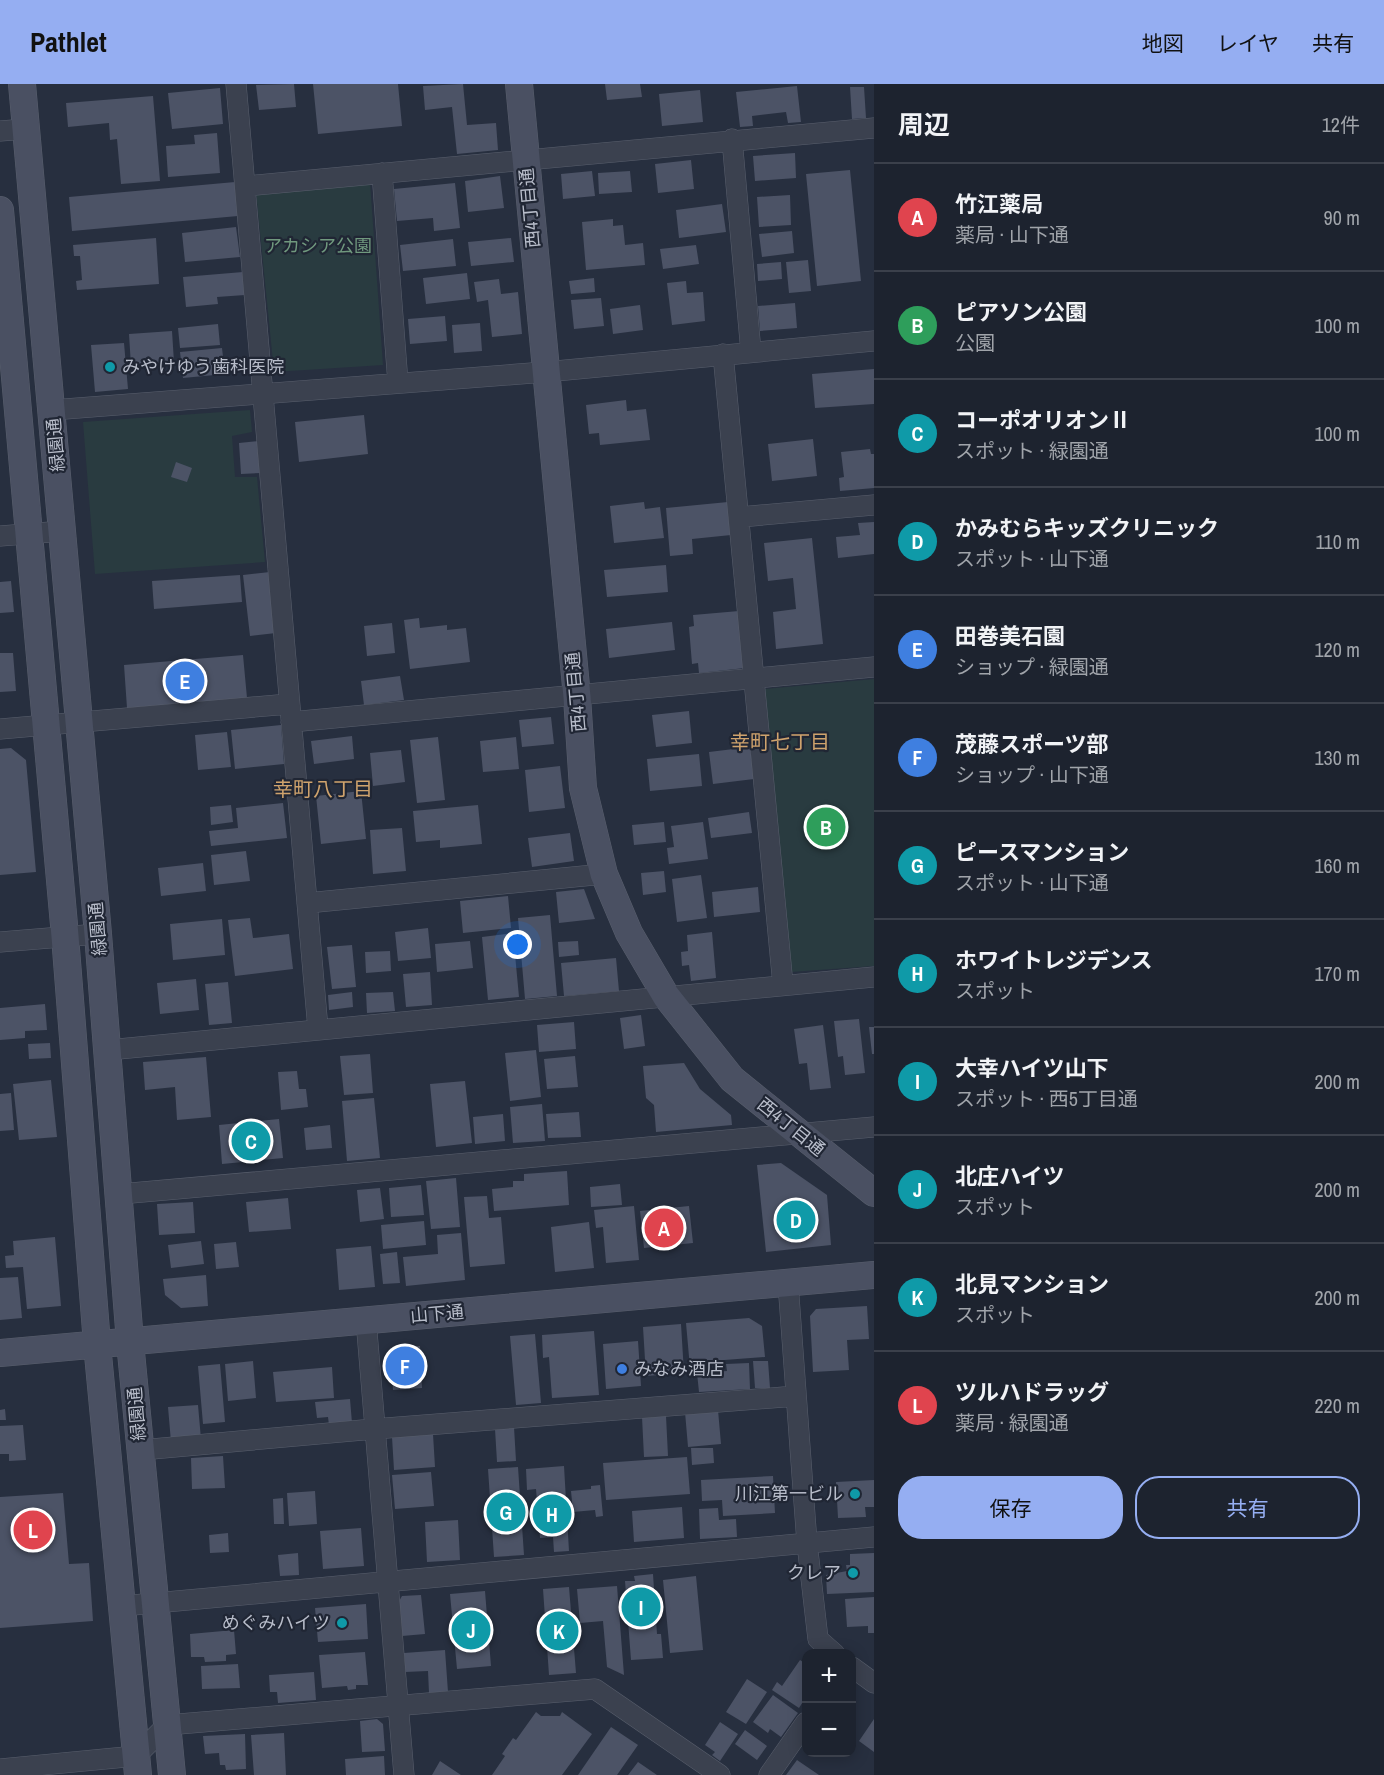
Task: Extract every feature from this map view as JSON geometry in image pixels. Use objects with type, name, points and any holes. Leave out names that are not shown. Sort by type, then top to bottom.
[{"type":"street","name":"緑園通","points":[[22,84],[13,130],[52,410],[108,1050],[130,1342],[171,1775]]},
{"type":"street","points":[[236,84],[261,393],[318,1029]]},
{"type":"street","name":"西4丁目通","points":[[519,84],[577,697],[583,788],[604,874],[629,933],[666,996],[732,1079],[874,1193]]},
{"type":"street","points":[[245,186],[732,139],[874,128]]},
{"type":"street","points":[[732,139],[751,352]]},
{"type":"street","points":[[382,173],[398,383]]},
{"type":"street","name":"緑園通","points":[[0,210],[65,936],[97,1344],[137,1765]]},
{"type":"street","points":[[52,410],[545,372],[874,341]]},
{"type":"street","points":[[723,354],[756,678],[783,985]]},
{"type":"street","points":[[740,517],[874,505]]},
{"type":"street","points":[[0,536],[63,531]]},
{"type":"street","points":[[0,729],[79,722],[577,697],[874,667]]},
{"type":"street","points":[[307,903],[604,874]]},
{"type":"street","points":[[0,942],[98,934]]},
{"type":"street","points":[[108,1050],[874,977]]},
{"type":"street","points":[[120,1194],[874,1127]]},
{"type":"street","name":"山下通","points":[[0,1353],[874,1275]]},
{"type":"street","points":[[788,1282],[807,1543],[818,1639],[830,1649]]},
{"type":"street","points":[[366,1320],[387,1583],[406,1773]]},
{"type":"street","points":[[141,1450],[796,1396]]},
{"type":"street","points":[[122,1606],[874,1537]]},
{"type":"street","points":[[856,1670],[874,1683]]},
{"type":"street","points":[[0,1769],[137,1765],[166,1725],[595,1689],[720,1775]]},
{"type":"street","points":[[769,1775],[802,1729]]},
{"type":"green space","name":"アカシア公園","points":[[370,182],[383,365],[274,372],[256,192]]},
{"type":"green space","points":[[250,410],[252,432],[232,436],[235,477],[257,477],[265,562],[95,574],[83,422]]},
{"type":"green space","points":[[874,679],[874,966],[791,972],[765,689]]},
{"type":"building","points":[[294,84],[296,107],[259,110],[256,85]]},
{"type":"building","points":[[313,84],[398,84],[402,126],[318,134]]},
{"type":"building","points":[[463,84],[467,125],[496,123],[498,150],[457,154],[452,107],[425,110],[423,86]]},
{"type":"building","points":[[605,84],[640,84],[642,97],[607,100]]},
{"type":"building","points":[[797,86],[801,122],[788,123],[786,112],[752,116],[753,126],[740,127],[736,92]]},
{"type":"building","points":[[850,87],[864,87],[866,118],[852,119]]},
{"type":"building","points":[[220,88],[223,124],[172,129],[168,93]]},
{"type":"building","points":[[700,90],[703,122],[662,126],[659,94]]},
{"type":"building","points":[[153,96],[160,181],[121,184],[117,139],[110,140],[109,123],[68,127],[66,103]]},
{"type":"building","points":[[217,133],[220,173],[168,177],[166,146],[195,144],[194,135]]},
{"type":"building","points":[[795,153],[796,178],[755,181],[753,156]]},
{"type":"building","points":[[691,160],[694,189],[658,193],[655,164]]},
{"type":"building","points":[[850,170],[861,281],[817,286],[806,174]]},
{"type":"building","points":[[592,171],[595,196],[563,199],[561,174]]},
{"type":"building","points":[[630,171],[632,192],[599,194],[598,173]]},
{"type":"building","points":[[500,176],[504,208],[468,212],[465,181]]},
{"type":"building","points":[[235,182],[238,216],[72,231],[69,197]]},
{"type":"building","points":[[455,183],[460,228],[434,231],[433,218],[397,221],[394,189]]},
{"type":"building","points":[[790,195],[791,225],[759,227],[757,197]]},
{"type":"building","points":[[722,204],[726,232],[679,238],[676,210]]},
{"type":"building","points":[[613,219],[613,226],[623,225],[625,245],[643,243],[645,265],[586,270],[582,222]]},
{"type":"building","points":[[236,227],[240,257],[185,262],[182,233]]},
{"type":"building","points":[[792,231],[794,253],[762,257],[759,234]]},
{"type":"building","points":[[156,238],[159,284],[77,290],[76,281],[82,280],[80,256],[74,256],[73,245]]},
{"type":"building","points":[[511,238],[514,262],[471,266],[468,242]]},
{"type":"building","points":[[453,239],[456,266],[403,271],[400,245]]},
{"type":"building","points":[[696,245],[699,264],[663,269],[660,249]]},
{"type":"building","points":[[808,260],[811,291],[789,293],[786,262]]},
{"type":"building","points":[[781,262],[782,279],[758,281],[757,264]]},
{"type":"building","points":[[243,272],[245,295],[217,297],[218,304],[186,307],[183,277]]},
{"type":"building","points":[[467,273],[470,299],[426,304],[423,278]]},
{"type":"building","points":[[594,278],[595,292],[571,294],[569,281]]},
{"type":"building","points":[[499,279],[501,294],[518,292],[522,334],[492,337],[488,300],[477,302],[474,282]]},
{"type":"building","points":[[686,281],[687,293],[703,292],[705,321],[672,325],[667,283]]},
{"type":"building","points":[[601,298],[604,326],[574,329],[571,300]]},
{"type":"building","points":[[795,303],[797,328],[760,331],[758,306]]},
{"type":"building","points":[[640,305],[643,330],[613,334],[610,309]]},
{"type":"building","points":[[445,316],[447,341],[410,344],[408,319]]},
{"type":"building","points":[[480,323],[482,351],[454,353],[452,325]]},
{"type":"building","points":[[218,324],[220,345],[180,348],[178,328]]},
{"type":"building","points":[[172,331],[174,362],[131,366],[129,334]]},
{"type":"building","name":"みやけゆう歯科医院","points":[[124,343],[128,389],[95,392],[91,345]]},
{"type":"building","points":[[222,348],[225,374],[183,378],[180,352]]},
{"type":"building","points":[[874,369],[874,404],[815,408],[812,374]]},
{"type":"building","points":[[626,400],[627,411],[646,409],[650,440],[600,445],[599,433],[589,434],[586,405]]},
{"type":"building","points":[[364,415],[368,454],[299,462],[295,422]]},
{"type":"building","points":[[813,439],[817,476],[772,481],[768,444]]},
{"type":"building","points":[[259,441],[261,473],[241,474],[239,443]]},
{"type":"building","points":[[870,449],[871,454],[874,454],[874,488],[840,491],[839,478],[844,477],[841,452]]},
{"type":"building","points":[[176,462],[192,468],[187,482],[171,477]]},
{"type":"building","points":[[644,502],[645,509],[660,507],[664,538],[614,543],[610,506]]},
{"type":"building","points":[[728,502],[731,535],[692,539],[693,554],[670,556],[666,508]]},
{"type":"building","points":[[874,522],[874,554],[838,558],[836,537],[860,535],[858,523]]},
{"type":"building","points":[[812,538],[823,644],[776,649],[773,612],[796,609],[793,578],[768,581],[764,543]]},
{"type":"building","points":[[666,565],[668,592],[607,597],[604,570]]},
{"type":"building","points":[[270,572],[276,633],[250,636],[243,575]]},
{"type":"building","points":[[240,575],[242,602],[154,609],[152,581]]},
{"type":"building","points":[[11,581],[14,612],[0,613],[0,582]]},
{"type":"building","points":[[739,611],[745,668],[699,673],[698,663],[692,664],[689,627],[694,626],[693,615]]},
{"type":"building","points":[[419,618],[420,628],[447,625],[447,630],[466,628],[470,662],[410,669],[404,620]]},
{"type":"building","points":[[672,622],[675,650],[609,658],[606,629]]},
{"type":"building","points":[[392,623],[395,653],[367,656],[364,626]]},
{"type":"building","points":[[0,653],[13,653],[16,691],[0,692]]},
{"type":"building","points":[[243,655],[247,698],[127,708],[124,665]]},
{"type":"building","points":[[400,676],[404,700],[364,705],[361,681]]},
{"type":"building","points":[[689,711],[692,743],[656,747],[652,715]]},
{"type":"building","points":[[551,717],[554,744],[522,747],[519,720]]},
{"type":"building","points":[[281,725],[284,764],[235,769],[231,730]]},
{"type":"building","points":[[227,732],[231,767],[198,770],[195,735]]},
{"type":"building","points":[[352,736],[354,759],[314,764],[311,741]]},
{"type":"building","points":[[438,737],[445,800],[417,803],[410,740]]},
{"type":"building","points":[[516,737],[519,769],[483,772],[480,741]]},
{"type":"building","points":[[750,747],[754,779],[713,784],[709,752]]},
{"type":"building","points":[[11,748],[26,760],[36,872],[0,875],[0,749]]},
{"type":"building","points":[[401,750],[405,782],[373,786],[370,753]]},
{"type":"building","points":[[699,754],[702,786],[650,791],[647,759]]},
{"type":"building","points":[[560,766],[565,808],[529,812],[525,770]]},
{"type":"building","points":[[361,791],[366,839],[321,844],[316,796]]},
{"type":"building","points":[[283,803],[287,838],[211,846],[209,831],[238,828],[236,808]]},
{"type":"building","points":[[231,805],[233,822],[211,825],[210,807]]},
{"type":"building","points":[[478,805],[482,844],[440,848],[440,840],[416,842],[413,811]]},
{"type":"building","points":[[749,812],[752,833],[711,838],[708,818]]},
{"type":"building","points":[[664,822],[666,842],[634,845],[632,825]]},
{"type":"building","points":[[703,822],[708,859],[669,864],[667,848],[674,847],[671,826]]},
{"type":"building","points":[[402,828],[406,871],[373,874],[370,830]]},
{"type":"building","points":[[570,833],[574,861],[532,867],[528,838]]},
{"type":"building","points":[[246,851],[250,881],[214,885],[211,855]]},
{"type":"building","points":[[203,863],[206,891],[161,896],[158,868]]},
{"type":"building","points":[[664,871],[666,892],[643,895],[641,873]]},
{"type":"building","points":[[701,875],[707,918],[677,922],[672,879]]},
{"type":"building","points":[[758,887],[760,912],[714,917],[712,892]]},
{"type":"building","points":[[584,889],[595,919],[559,923],[556,892]]},
{"type":"building","points":[[508,896],[511,928],[463,933],[460,901]]},
{"type":"building","points":[[550,915],[557,996],[525,999],[518,918]]},
{"type":"building","points":[[250,918],[253,938],[289,934],[293,969],[235,976],[228,920]]},
{"type":"building","points":[[222,919],[225,955],[173,960],[170,924]]},
{"type":"building","points":[[428,928],[431,958],[398,961],[395,932]]},
{"type":"building","points":[[712,932],[716,978],[691,981],[689,965],[682,966],[681,952],[688,951],[687,935]]},
{"type":"building","points":[[513,933],[519,997],[488,1000],[482,937]]},
{"type":"building","points":[[470,941],[473,968],[437,972],[435,944]]},
{"type":"building","points":[[578,941],[579,955],[559,957],[558,942]]},
{"type":"building","points":[[352,945],[356,987],[332,989],[327,947]]},
{"type":"building","points":[[390,951],[391,971],[366,973],[365,952]]},
{"type":"building","points":[[616,958],[619,991],[564,996],[561,963]]},
{"type":"building","points":[[430,972],[432,1005],[406,1007],[403,974]]},
{"type":"building","points":[[196,979],[199,1010],[160,1014],[157,983]]},
{"type":"building","points":[[228,982],[232,1023],[209,1025],[205,984]]},
{"type":"building","points":[[352,992],[353,1007],[329,1010],[328,995]]},
{"type":"building","points":[[393,992],[395,1011],[367,1013],[366,993]]},
{"type":"building","points":[[45,1004],[47,1030],[25,1031],[25,1038],[0,1040],[0,1008]]},
{"type":"building","points":[[641,1015],[645,1046],[624,1049],[620,1018]]},
{"type":"building","points":[[859,1019],[865,1073],[845,1075],[843,1056],[838,1057],[834,1021]]},
{"type":"building","points":[[574,1022],[576,1049],[539,1052],[537,1025]]},
{"type":"building","points":[[823,1025],[831,1088],[810,1090],[807,1063],[799,1064],[794,1029]]},
{"type":"building","points":[[869,1027],[874,1027],[874,1054],[872,1054]]},
{"type":"building","points":[[50,1043],[51,1058],[29,1059],[28,1044]]},
{"type":"building","points":[[536,1050],[541,1097],[510,1101],[505,1053]]},
{"type":"building","points":[[370,1054],[373,1093],[344,1095],[340,1056]]},
{"type":"building","points":[[575,1056],[578,1087],[547,1089],[544,1059]]},
{"type":"building","points":[[206,1057],[211,1117],[177,1120],[175,1087],[145,1090],[143,1062]]},
{"type":"building","points":[[684,1063],[700,1089],[731,1115],[732,1125],[656,1132],[654,1105],[646,1098],[643,1066]]},
{"type":"building","points":[[297,1071],[299,1089],[306,1089],[308,1107],[281,1110],[278,1072]]},
{"type":"building","points":[[51,1080],[57,1137],[19,1140],[13,1084]]},
{"type":"building","points":[[465,1081],[472,1143],[436,1147],[430,1084]]},
{"type":"building","points":[[11,1093],[14,1130],[0,1131],[0,1094]]},
{"type":"building","points":[[374,1098],[380,1158],[347,1161],[342,1101]]},
{"type":"building","points":[[542,1104],[545,1141],[513,1143],[510,1107]]},
{"type":"building","points":[[579,1112],[581,1137],[548,1138],[546,1114]]},
{"type":"building","points":[[503,1114],[505,1141],[475,1144],[473,1117]]},
{"type":"building","points":[[279,1119],[283,1158],[222,1164],[219,1125]]},
{"type":"building","points":[[330,1125],[332,1148],[306,1150],[304,1128]]},
{"type":"building","points":[[781,1163],[827,1195],[831,1245],[766,1252],[757,1165]]},
{"type":"building","points":[[567,1171],[569,1205],[494,1211],[492,1189],[513,1187],[513,1181],[524,1181],[524,1174]]},
{"type":"building","points":[[456,1178],[460,1227],[431,1229],[426,1181]]},
{"type":"building","points":[[620,1184],[622,1205],[591,1207],[590,1187]]},
{"type":"building","points":[[421,1185],[424,1215],[391,1217],[389,1188]]},
{"type":"building","points":[[380,1188],[384,1219],[360,1222],[357,1190]]},
{"type":"building","points":[[487,1196],[489,1218],[501,1217],[505,1264],[470,1267],[464,1197]]},
{"type":"building","points":[[288,1198],[291,1229],[249,1232],[246,1202]]},
{"type":"building","points":[[193,1202],[195,1233],[159,1235],[157,1204]]},
{"type":"building","points":[[634,1206],[639,1260],[606,1263],[603,1227],[596,1228],[594,1210]]},
{"type":"building","points":[[689,1206],[693,1243],[644,1248],[640,1211]]},
{"type":"building","points":[[424,1221],[426,1245],[383,1249],[381,1225]]},
{"type":"building","points":[[589,1222],[594,1268],[555,1272],[551,1227]]},
{"type":"building","points":[[461,1233],[465,1280],[406,1286],[403,1257],[438,1254],[437,1235]]},
{"type":"building","points":[[55,1237],[61,1306],[27,1309],[23,1267],[6,1268],[5,1256],[14,1255],[13,1241]]},
{"type":"building","points":[[201,1241],[204,1264],[171,1268],[168,1245]]},
{"type":"building","points":[[236,1242],[239,1267],[216,1269],[214,1244]]},
{"type":"building","points":[[371,1246],[375,1287],[339,1290],[336,1249]]},
{"type":"building","points":[[397,1252],[400,1283],[383,1284],[380,1254]]},
{"type":"building","points":[[206,1275],[208,1306],[181,1308],[165,1295],[163,1279]]},
{"type":"building","points":[[18,1277],[22,1318],[0,1320],[0,1278]]},
{"type":"building","points":[[867,1306],[869,1339],[847,1340],[849,1370],[813,1372],[810,1316],[816,1309]]},
{"type":"building","points":[[749,1318],[762,1326],[765,1357],[711,1361],[712,1366],[690,1368],[686,1323]]},
{"type":"building","points":[[681,1324],[684,1373],[646,1376],[643,1327]]},
{"type":"building","points":[[594,1331],[599,1395],[552,1398],[549,1357],[543,1358],[542,1335]]},
{"type":"building","points":[[535,1334],[541,1403],[516,1405],[510,1336]]},
{"type":"building","points":[[638,1341],[641,1386],[606,1389],[603,1344]]},
{"type":"building","points":[[420,1346],[422,1388],[393,1390],[390,1348]]},
{"type":"building","points":[[253,1361],[256,1398],[228,1401],[225,1364]]},
{"type":"building","points":[[753,1361],[768,1361],[770,1388],[755,1388]]},
{"type":"building","points":[[749,1363],[750,1389],[699,1392],[697,1373],[727,1371],[726,1364]]},
{"type":"building","points":[[220,1364],[225,1422],[203,1424],[198,1366]]},
{"type":"building","points":[[332,1367],[334,1398],[276,1402],[273,1372]]},
{"type":"building","points":[[350,1399],[352,1423],[329,1425],[328,1417],[317,1418],[315,1402]]},
{"type":"building","points":[[198,1405],[201,1439],[171,1442],[168,1407]]},
{"type":"building","points":[[5,1409],[6,1420],[0,1420],[0,1410]]},
{"type":"building","points":[[718,1410],[721,1444],[688,1447],[685,1412]]},
{"type":"building","points":[[666,1416],[668,1456],[644,1457],[642,1417]]},
{"type":"building","points":[[23,1425],[26,1460],[9,1461],[9,1454],[0,1454],[0,1426]]},
{"type":"building","points":[[514,1427],[516,1461],[497,1462],[495,1429]]},
{"type":"building","points":[[433,1434],[435,1467],[394,1470],[392,1437]]},
{"type":"building","points":[[691,1448],[713,1448],[714,1463],[692,1465]]},
{"type":"building","points":[[223,1456],[225,1488],[192,1489],[191,1458]]},
{"type":"building","points":[[687,1457],[690,1494],[606,1500],[603,1463]]},
{"type":"building","points":[[564,1466],[569,1551],[554,1552],[553,1537],[540,1538],[536,1489],[527,1490],[526,1469]]},
{"type":"building","points":[[518,1467],[524,1555],[494,1557],[488,1469]]},
{"type":"building","points":[[431,1472],[434,1506],[395,1509],[392,1475]]},
{"type":"building","points":[[773,1476],[775,1513],[723,1516],[722,1500],[702,1501],[701,1480]]},
{"type":"building","name":"川江第一ビル","points":[[874,1480],[874,1507],[865,1507],[866,1517],[838,1518],[836,1482]]},
{"type":"building","points":[[600,1485],[603,1516],[596,1517],[595,1510],[573,1512],[571,1491],[591,1489],[591,1486]]},
{"type":"building","points":[[315,1491],[317,1524],[289,1526],[287,1493]]},
{"type":"building","points":[[63,1493],[69,1564],[89,1563],[93,1621],[0,1628],[0,1497]]},
{"type":"building","points":[[283,1498],[284,1524],[274,1524],[273,1499]]},
{"type":"building","points":[[682,1507],[684,1538],[634,1542],[632,1511]]},
{"type":"building","points":[[718,1508],[719,1520],[736,1519],[737,1537],[700,1539],[699,1509]]},
{"type":"building","points":[[458,1520],[460,1560],[427,1562],[425,1522]]},
{"type":"building","points":[[361,1528],[364,1566],[323,1569],[320,1531]]},
{"type":"building","points":[[228,1533],[229,1552],[210,1553],[209,1535]]},
{"type":"building","points":[[298,1553],[299,1575],[280,1576],[278,1555]]},
{"type":"building","name":"クレア","points":[[874,1553],[874,1592],[827,1594],[826,1575],[847,1571],[846,1565],[850,1565],[850,1554]]},
{"type":"building","points":[[653,1574],[657,1634],[661,1634],[663,1658],[631,1660],[625,1581],[635,1581],[634,1576]]},
{"type":"building","points":[[696,1576],[703,1650],[670,1653],[663,1580]]},
{"type":"building","points":[[617,1586],[624,1675],[607,1667],[603,1621],[580,1623],[577,1589]]},
{"type":"building","points":[[569,1587],[576,1673],[549,1675],[543,1589]]},
{"type":"building","points":[[485,1591],[491,1666],[457,1669],[450,1594]]},
{"type":"building","points":[[421,1595],[425,1634],[402,1636],[398,1603],[402,1596]]},
{"type":"building","points":[[874,1597],[874,1633],[868,1633],[868,1626],[847,1627],[845,1599]]},
{"type":"building","name":"めぐみハイツ","points":[[366,1604],[368,1639],[318,1642],[315,1608]]},
{"type":"building","points":[[234,1630],[236,1654],[226,1655],[226,1661],[205,1662],[204,1657],[191,1657],[190,1634]]},
{"type":"building","points":[[445,1650],[448,1692],[429,1693],[428,1671],[405,1672],[404,1653]]},
{"type":"building","points":[[365,1652],[368,1685],[356,1685],[356,1689],[348,1690],[347,1686],[322,1688],[319,1655]]},
{"type":"building","points":[[800,1660],[802,1661],[802,1703],[799,1708],[772,1690],[777,1682],[782,1686]]},
{"type":"building","points":[[238,1664],[240,1688],[202,1689],[201,1666]]},
{"type":"building","points":[[314,1672],[316,1700],[278,1703],[277,1692],[270,1692],[269,1675]]},
{"type":"building","points":[[747,1679],[767,1692],[746,1724],[726,1712]]},
{"type":"building","points":[[773,1695],[798,1713],[781,1737],[770,1729],[768,1733],[753,1722]]},
{"type":"building","points":[[536,1712],[541,1716],[560,1716],[562,1712],[592,1734],[562,1775],[492,1775],[505,1756],[502,1754],[513,1738],[516,1740]]},
{"type":"building","points":[[377,1719],[383,1724],[385,1751],[362,1752],[360,1721]]},
{"type":"building","points":[[874,1719],[874,1752],[859,1741]]},
{"type":"building","points":[[720,1722],[738,1734],[720,1761],[712,1755],[715,1752],[705,1745]]},
{"type":"building","points":[[611,1727],[638,1745],[617,1775],[578,1775]]},
{"type":"building","points":[[745,1730],[767,1746],[757,1760],[735,1744]]},
{"type":"building","points":[[284,1733],[286,1775],[254,1775],[251,1735]]},
{"type":"building","points":[[245,1734],[246,1769],[226,1770],[225,1765],[220,1765],[219,1753],[205,1754],[203,1736]]},
{"type":"building","points":[[384,1756],[385,1775],[346,1775],[345,1759]]},
{"type":"building","points":[[797,1760],[819,1775],[786,1775]]},
{"type":"building","points":[[440,1761],[461,1775],[432,1775]]},
{"type":"building","points":[[638,1762],[657,1775],[628,1775]]},
{"type":"place","name":"みやけゆう歯科医院","points":[[110,367]]},
{"type":"place","name":"田巻美石園","points":[[185,681]]},
{"type":"place","name":"ピアソン公園","points":[[826,827]]},
{"type":"place","name":"コーポオリオンⅡ","points":[[251,1141]]},
{"type":"place","name":"かみむらキッズクリニック","points":[[796,1220]]},
{"type":"place","name":"竹江薬局","points":[[664,1228]]},
{"type":"place","name":"茂藤スポーツ部","points":[[405,1366]]},
{"type":"place","name":"みなみ酒店","points":[[622,1369]]},
{"type":"place","name":"川江第一ビル","points":[[855,1494]]},
{"type":"place","name":"ピースマンション","points":[[506,1512]]},
{"type":"place","name":"ホワイトレジデンス","points":[[552,1514]]},
{"type":"place","name":"ツルハドラッグ","points":[[33,1530]]},
{"type":"place","name":"クレア","points":[[853,1573]]},
{"type":"place","name":"大幸ハイツ山下","points":[[641,1607]]},
{"type":"place","name":"めぐみハイツ","points":[[342,1623]]},
{"type":"place","name":"北庄ハイツ","points":[[471,1630]]},
{"type":"place","name":"北見マンション","points":[[559,1631]]},
{"type":"district","name":"幸町七丁目","points":[[780,742]]},
{"type":"district","name":"幸町八丁目","points":[[323,789]]}]
